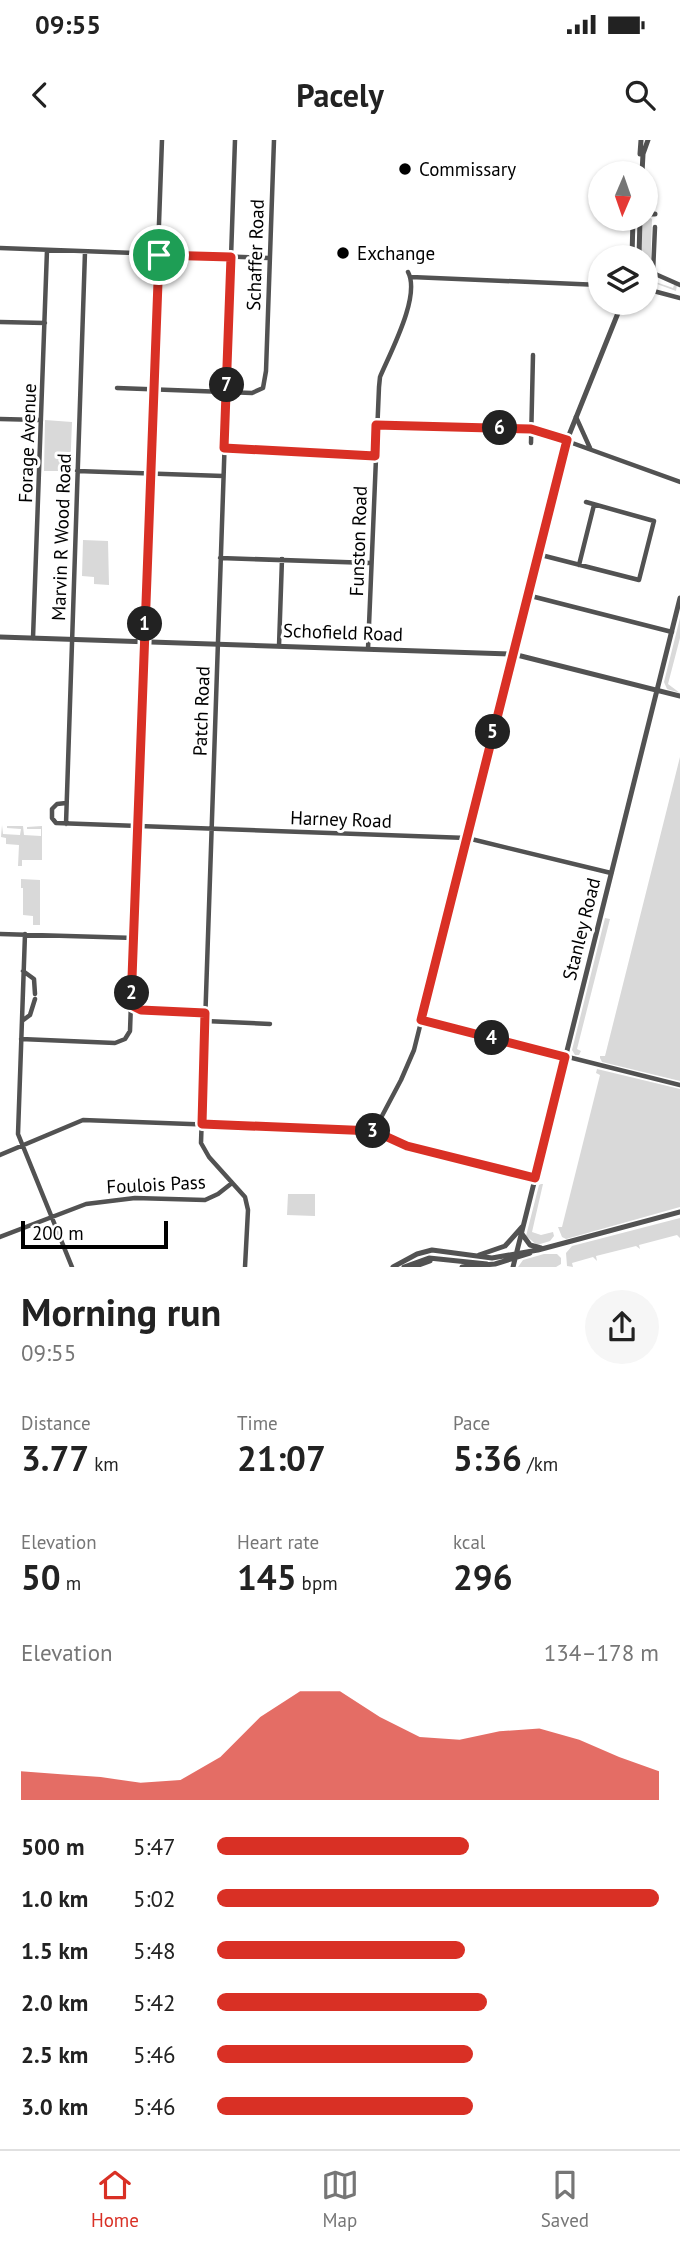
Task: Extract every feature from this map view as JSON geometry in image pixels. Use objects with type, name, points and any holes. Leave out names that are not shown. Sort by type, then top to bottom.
[{"type":"street","points":[[21,1039],[121,1042],[128,1036],[135,938],[162,140]]},
{"type":"street","name":"Patch Road","points":[[236,140],[202,1124],[203,1150],[245,1197],[248,1204],[245,1267]]},
{"type":"street","name":"Schaffer Road","points":[[227,392],[260,391],[264,384],[274,140]]},
{"type":"street","points":[[640,161],[641,140]]},
{"type":"street","points":[[642,161],[648,140]]},
{"type":"street","points":[[655,231],[653,273],[680,285]]},
{"type":"street","points":[[0,248],[269,258]]},
{"type":"street","name":"Forage Avenue","points":[[33,638],[47,250]]},
{"type":"street","name":"Marvin R Wood Road","points":[[66,824],[85,252]]},
{"type":"street","name":"Funston Road","points":[[368,649],[380,377],[411,298],[409,274],[588,284]]},
{"type":"street","points":[[658,292],[679,296]]},
{"type":"street","points":[[374,1131],[408,1065],[567,440],[617,315]]},
{"type":"street","points":[[0,322],[45,323]]},
{"type":"street","points":[[531,443],[533,355]]},
{"type":"street","points":[[117,388],[227,392]]},
{"type":"street","points":[[576,416],[590,449]]},
{"type":"street","points":[[0,419],[41,420]]},
{"type":"street","points":[[376,425],[531,429],[680,482]]},
{"type":"street","points":[[224,448],[375,456]]},
{"type":"street","points":[[77,471],[223,476]]},
{"type":"street","points":[[537,554],[639,580],[654,521],[586,502]]},
{"type":"street","points":[[579,565],[594,505]]},
{"type":"street","points":[[220,558],[371,563]]},
{"type":"street","points":[[279,646],[282,559]]},
{"type":"street","points":[[527,595],[672,632]]},
{"type":"street","name":"Stanley Road","points":[[513,1267],[680,598]]},
{"type":"street","name":"Schofield Road","points":[[0,637],[513,654],[680,696]]},
{"type":"street","points":[[66,803],[57,804],[52,809],[53,821],[66,824]]},
{"type":"street","name":"Harney Road","points":[[66,824],[467,838],[611,873]]},
{"type":"street","points":[[0,934],[135,938]]},
{"type":"street","points":[[25,934],[18,1135],[72,1267]]},
{"type":"street","points":[[22,1021],[30,1015],[35,997],[34,979],[23,971]]},
{"type":"street","points":[[131,1005],[141,1010],[205,1013]]},
{"type":"street","points":[[421,1020],[680,1085]]},
{"type":"street","points":[[205,1021],[270,1024]]},
{"type":"street","points":[[0,1155],[83,1120],[374,1131],[407,1146],[535,1178]]},
{"type":"street","name":"Foulois Pass","points":[[0,1237],[86,1204],[109,1200],[205,1199],[218,1194],[232,1182]]},
{"type":"street","points":[[462,1267],[487,1265],[680,1212]]},
{"type":"street","points":[[475,1256],[505,1246],[524,1224]]},
{"type":"street","points":[[522,1233],[530,1245],[541,1249]]},
{"type":"street","points":[[393,1267],[417,1254],[432,1250],[492,1258],[516,1255]]},
{"type":"street","points":[[404,1267],[429,1258],[456,1259],[487,1265]]},
{"type":"street","points":[[413,1267],[435,1258]]},
{"type":"shaded area","points":[[642,231],[652,231],[651,245],[641,245]]},
{"type":"shaded area","points":[[658,283],[673,288],[677,285],[676,291]]},
{"type":"shaded area","points":[[45,420],[72,422],[70,471],[44,471]]},
{"type":"shaded area","points":[[83,540],[108,541],[109,585],[94,584],[94,577],[82,576]]},
{"type":"shaded area","points":[[680,618],[680,638],[668,684],[680,693],[667,689],[664,682]]},
{"type":"shaded area","points":[[680,757],[680,1081],[602,1062],[600,1056],[605,1056]]},
{"type":"shaded area","points":[[2,825],[3,834],[20,835],[21,829],[7,826],[23,826],[24,835],[41,836],[41,829],[27,827],[42,826],[42,860],[22,860],[22,866],[18,866],[19,845],[6,844],[6,838],[1,837]]},
{"type":"shaded area","points":[[21,879],[40,880],[40,925],[33,925],[33,916],[23,915]]},
{"type":"shaded area","points":[[605,918],[610,919],[577,1049],[581,1051],[579,1055],[575,1055],[572,1050]]},
{"type":"shaded area","points":[[597,1069],[680,1089],[680,1207],[566,1239],[562,1237],[558,1227],[562,1227],[600,1075],[596,1073]]},
{"type":"shaded area","points":[[543,1184],[532,1232],[541,1235],[553,1232],[554,1236],[550,1241],[537,1245],[526,1236],[539,1185]]},
{"type":"shaded area","points":[[288,1194],[315,1194],[315,1216],[287,1215]]},
{"type":"shaded area","points":[[680,1218],[680,1238],[677,1235],[639,1245],[640,1249],[636,1246],[596,1256],[597,1261],[593,1257],[572,1263],[573,1267],[567,1266],[566,1253],[572,1246]]},
{"type":"shaded area","points":[[544,1254],[557,1254],[561,1258],[561,1264],[556,1267],[518,1267],[523,1260]]},
{"type":"place","name":"Commissary","points":[[405,169]]},
{"type":"place","name":"Exchange","points":[[343,253]]},
{"type":"route","points":[[159,255],[231,257],[224,448],[375,456],[376,425],[531,429],[567,440],[421,1020],[565,1057],[535,1178],[407,1146],[374,1131],[202,1124],[205,1013],[141,1010],[131,1005],[159,255]]}]
